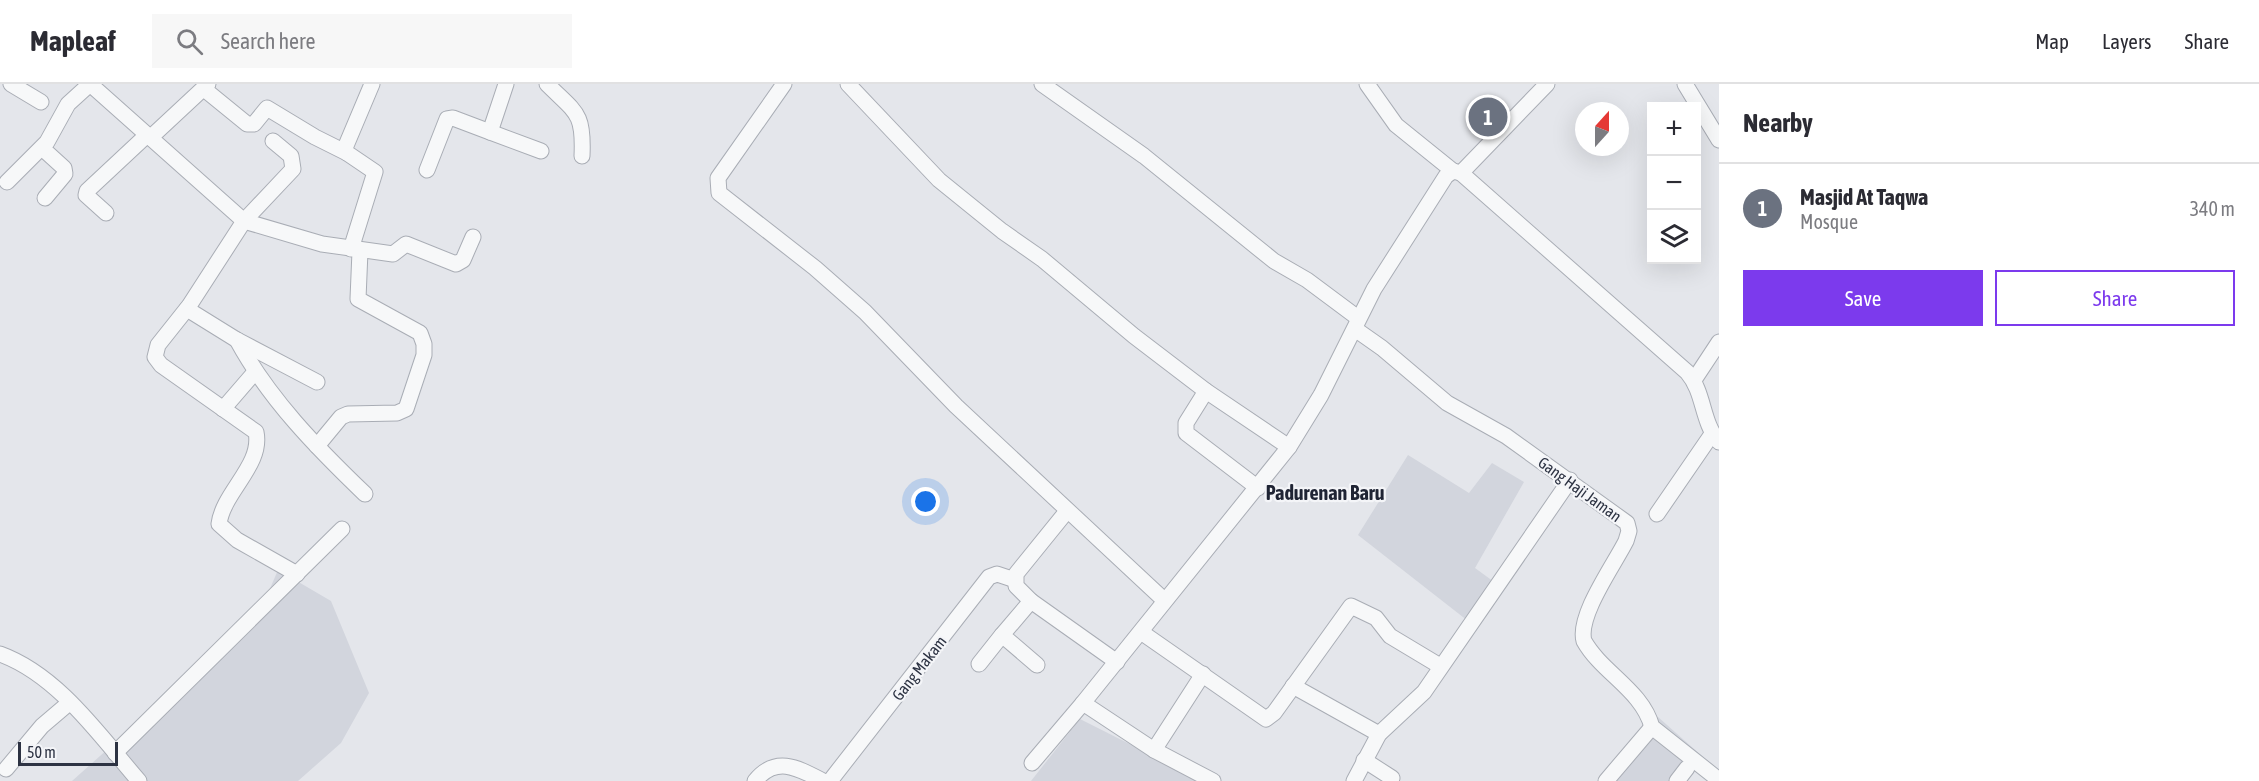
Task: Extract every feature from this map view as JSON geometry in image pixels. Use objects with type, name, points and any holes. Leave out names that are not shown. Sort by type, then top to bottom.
[{"type":"street","points":[[10,84],[41,102]]},
{"type":"street","points":[[7,182],[54,134],[68,104],[90,84],[244,220],[300,238],[355,250],[393,254],[404,243],[458,264],[463,260],[472,237]]},
{"type":"street","points":[[347,153],[345,148],[372,84]]},
{"type":"street","points":[[490,132],[506,84]]},
{"type":"street","points":[[547,84],[571,106],[582,122],[582,156]]},
{"type":"street","points":[[784,84],[718,178],[719,193],[815,268],[866,312],[956,406],[1164,600]]},
{"type":"street","points":[[848,84],[939,180],[1206,391],[1289,447]]},
{"type":"street","name":"Gang Haji Jaman","points":[[1042,84],[1153,162],[1274,261],[1307,280],[1447,403],[1480,420],[1570,480],[1627,522],[1629,531],[1626,541],[1588,608],[1582,634],[1588,648],[1634,694],[1648,715],[1652,727],[1719,780]]},
{"type":"street","points":[[1367,84],[1396,125],[1457,172],[1656,343],[1694,380],[1700,390],[1706,425],[1715,438],[1657,514]]},
{"type":"street","points":[[1032,763],[1117,662],[1164,600],[1258,488],[1289,447],[1321,395],[1357,324],[1409,233],[1446,176],[1457,172],[1547,84]]},
{"type":"street","points":[[1685,84],[1719,140]]},
{"type":"street","points":[[106,213],[87,195],[87,191],[206,86],[247,124],[254,124],[267,108],[315,138],[347,153],[375,172],[355,250],[358,299],[420,333],[424,344],[424,355],[406,409],[397,413],[348,414],[340,417],[317,446]]},
{"type":"street","points":[[427,170],[447,119],[453,118],[541,151]]},
{"type":"street","points":[[273,141],[291,156],[293,169],[244,220],[187,309],[158,345],[155,357],[161,365],[256,432],[258,443],[254,455],[221,510],[219,524],[237,540],[297,574]]},
{"type":"street","points":[[42,148],[64,168],[65,174],[45,198]]},
{"type":"street","points":[[187,309],[237,340],[317,382]]},
{"type":"street","points":[[237,340],[255,372],[317,446],[365,494]]},
{"type":"street","points":[[1694,380],[1719,342]]},
{"type":"street","points":[[223,410],[255,372]]},
{"type":"street","points":[[1206,391],[1186,423],[1186,433],[1258,488]]},
{"type":"street","points":[[1354,781],[1379,734],[1424,692],[1570,480]]},
{"type":"street","points":[[1067,511],[1016,574],[1016,586],[1031,601],[1117,662]]},
{"type":"street","points":[[115,753],[342,529]]},
{"type":"street","name":"Gang Makam","points":[[830,781],[989,577],[997,574],[1015,580]]},
{"type":"street","points":[[979,664],[1031,601]]},
{"type":"street","points":[[1141,632],[1266,719],[1272,716],[1351,606],[1376,618],[1392,638],[1440,666]]},
{"type":"street","points":[[1002,635],[1037,664]]},
{"type":"street","points":[[0,654],[42,677],[139,781]]},
{"type":"street","points":[[1154,750],[1203,674]]},
{"type":"street","points":[[1293,686],[1379,734]]},
{"type":"street","points":[[1083,703],[1154,750],[1213,781]]},
{"type":"street","points":[[6,769],[42,726],[69,704]]},
{"type":"street","points":[[1606,781],[1652,727]]},
{"type":"street","points":[[1364,760],[1392,778]]},
{"type":"street","points":[[754,781],[773,766],[789,765],[823,781]]},
{"type":"street","points":[[1677,781],[1687,768]]},
{"type":"shaded area","points":[[1408,455],[1469,493],[1492,463],[1524,482],[1475,568],[1501,587],[1477,628],[1358,535]]},
{"type":"shaded area","points":[[278,570],[331,601],[369,693],[341,743],[298,781],[72,781],[259,614]]},
{"type":"shaded area","points":[[1658,717],[1703,757],[1685,781],[1605,781]]},
{"type":"shaded area","points":[[1080,719],[1203,781],[1031,781]]},
{"type":"place","name":"Masjid At Taqwa","points":[[1488,117]]},
{"type":"district","name":"Padurenan Baru","points":[[1325,493]]}]
